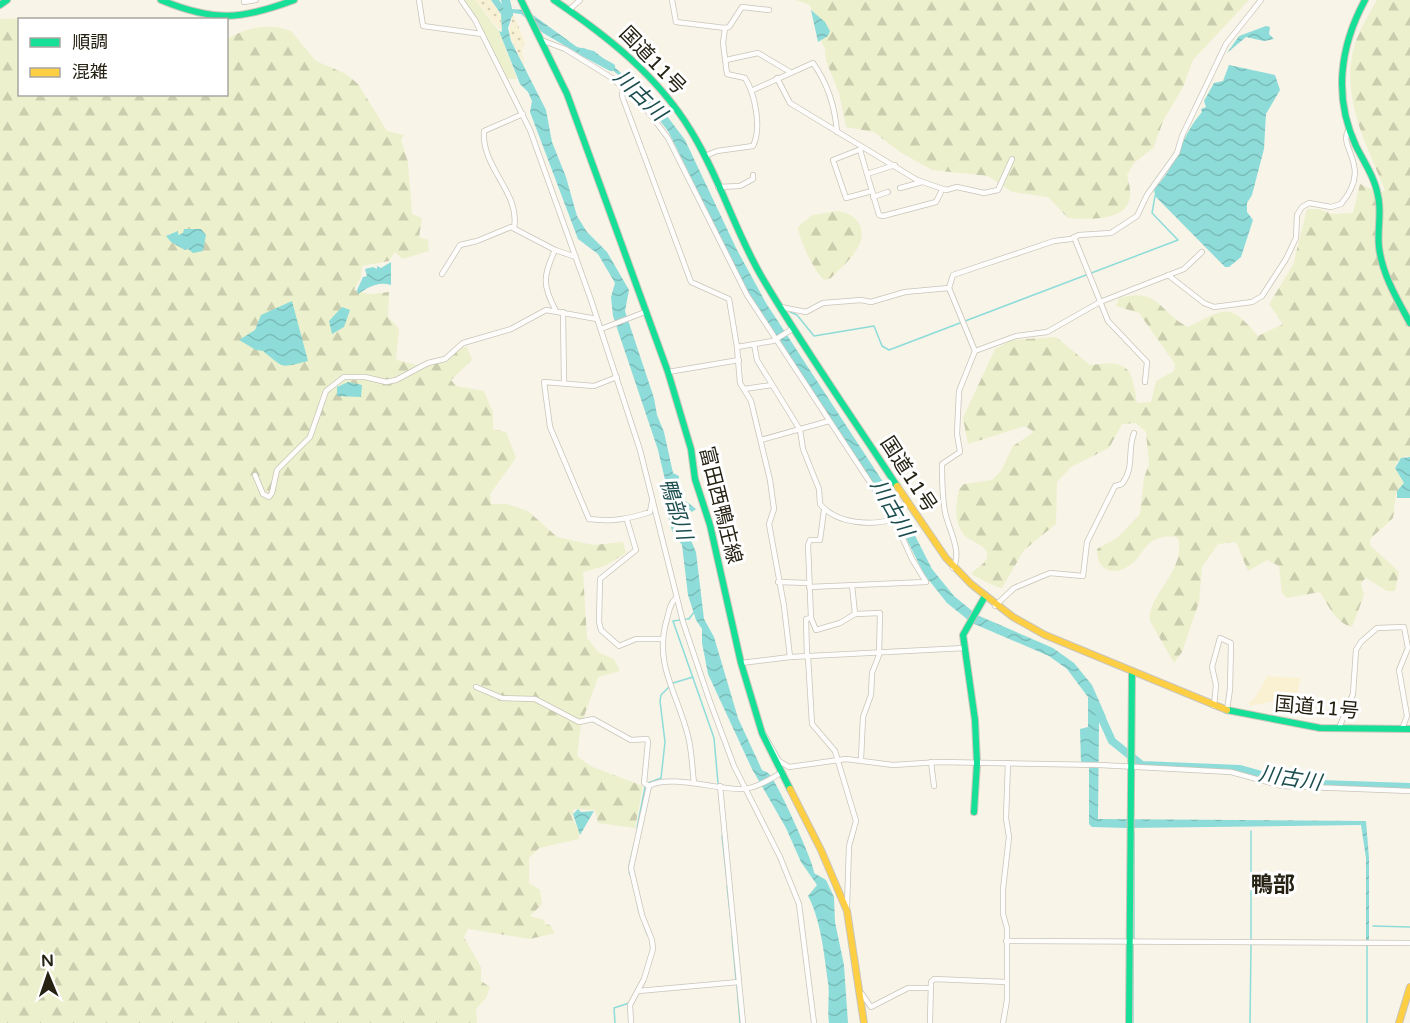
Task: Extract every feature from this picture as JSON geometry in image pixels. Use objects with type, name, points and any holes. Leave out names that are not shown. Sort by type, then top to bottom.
[{"type":"main road","points":[[0,5],[7,0]]},
{"type":"main road","points":[[161,0],[206,17],[220,18]]},
{"type":"main road","points":[[228,19],[261,13],[294,0]]},
{"type":"main road","name":"国道11号","points":[[554,0],[615,43],[655,81],[679,111],[705,156],[748,253],[781,307],[791,330],[934,544],[953,568],[984,598],[1045,635],[1227,710],[1283,723],[1339,728],[1410,729]]},
{"type":"main road","points":[[1365,0],[1351,27],[1341,62],[1342,97],[1349,129],[1379,197],[1379,247],[1382,261],[1410,323]]},
{"type":"main road","name":"富田西鴨庄線","points":[[522,2],[567,94],[644,312],[668,372],[691,449],[695,478],[710,525],[741,663],[762,733],[780,773],[821,850],[847,911],[864,1023]]},
{"type":"main road","points":[[974,812],[977,762],[974,695],[965,648],[964,629],[984,598]]},
{"type":"main road","points":[[1129,1023],[1132,672]]},
{"type":"main road","points":[[1399,1023],[1410,987]]},
{"type":"street","points":[[244,0],[244,2],[256,0]]},
{"type":"street","points":[[419,0],[423,26],[482,34]]},
{"type":"street","points":[[461,0],[482,34],[523,114],[602,328],[653,498],[676,598],[709,699],[744,789],[776,849],[800,904],[814,1023]]},
{"type":"street","points":[[569,10],[580,0]]},
{"type":"street","points":[[674,0],[676,22],[725,28],[729,27],[742,7],[769,10]]},
{"type":"street","points":[[953,568],[956,563],[955,553],[951,526],[945,512],[942,464],[960,452],[957,434],[959,391],[975,351],[949,288],[956,272],[965,272],[1054,241],[1111,233],[1142,210],[1147,195],[1177,153],[1182,136],[1213,76],[1217,61],[1226,44],[1261,0]]},
{"type":"street","points":[[705,156],[717,151],[753,146],[758,136],[753,90],[745,78],[727,74],[723,43],[725,28]]},
{"type":"street","points":[[541,40],[565,49],[590,63],[646,109],[668,138],[724,254],[747,295],[894,519],[912,559],[926,582],[852,585],[778,582]]},
{"type":"street","points":[[726,60],[758,53],[790,72]]},
{"type":"street","points":[[753,90],[813,63],[824,79],[832,100],[837,132]]},
{"type":"street","points":[[777,78],[790,103],[861,148],[922,182],[942,190],[957,187],[984,193],[995,192],[1012,159]]},
{"type":"street","points":[[623,89],[622,96],[688,278],[691,282],[729,299],[739,360],[740,383],[751,400],[774,509],[769,524],[784,606],[790,657]]},
{"type":"street","points":[[514,228],[512,201],[492,168],[484,131],[523,114]]},
{"type":"street","points":[[1168,275],[1204,303],[1214,307],[1252,302],[1262,296],[1296,238],[1297,215],[1302,207],[1309,203],[1331,207],[1341,204],[1356,181],[1354,161],[1347,142],[1349,129]]},
{"type":"street","points":[[861,148],[879,215],[883,216],[936,202],[942,190]]},
{"type":"street","points":[[861,148],[833,160],[846,198],[888,192]]},
{"type":"street","points":[[867,174],[895,165]]},
{"type":"street","points":[[718,188],[740,186],[753,179],[753,175]]},
{"type":"street","points":[[900,188],[922,182]]},
{"type":"street","points":[[442,274],[460,245],[477,241],[507,228],[514,228],[555,250],[576,257]]},
{"type":"street","points":[[1074,237],[1108,321],[1147,362],[1145,382]]},
{"type":"street","points":[[555,250],[545,279],[546,291],[556,311]]},
{"type":"street","points":[[975,351],[1016,336],[1047,332],[1100,302],[1184,269],[1202,252]]},
{"type":"street","points":[[781,307],[806,312],[823,303],[853,300],[871,302],[905,292],[949,288]]},
{"type":"street","points":[[255,475],[257,485],[263,494],[269,497],[273,493],[277,470],[310,437],[326,391],[344,377],[396,381],[428,363],[445,359],[463,343],[511,329],[540,312],[556,311],[597,319]]},
{"type":"street","points":[[563,312],[564,383]]},
{"type":"street","points":[[602,328],[644,312]]},
{"type":"street","points":[[737,347],[777,339],[791,330]]},
{"type":"street","points":[[754,344],[757,360],[800,430],[803,449],[819,489],[820,504],[824,510],[833,516],[855,522],[894,519]]},
{"type":"street","points":[[668,372],[739,360]]},
{"type":"street","points":[[617,377],[594,386],[544,381],[548,420],[588,517],[592,520],[627,520],[650,512],[653,498]]},
{"type":"street","points":[[744,389],[772,385]]},
{"type":"street","points":[[761,440],[829,421]]},
{"type":"street","points":[[995,606],[1014,588],[1050,573],[1083,576],[1087,542],[1114,486],[1122,484],[1129,472],[1132,454],[1129,445],[1134,433]]},
{"type":"street","points":[[824,510],[820,540],[810,540],[808,545],[811,618],[816,630],[840,623],[855,614],[880,613],[878,652],[872,673],[871,695],[863,717],[861,759]]},
{"type":"street","points":[[627,520],[636,550],[600,579],[599,622],[601,630],[619,646],[636,639],[662,639]]},
{"type":"street","points":[[852,585],[855,614]]},
{"type":"street","points":[[676,598],[671,603],[662,639],[663,663],[688,736],[694,783]]},
{"type":"street","points":[[811,618],[806,619],[812,724],[830,742],[856,821],[849,846],[847,911]]},
{"type":"street","points":[[1339,728],[1353,694],[1356,650],[1368,634],[1386,626],[1404,627],[1407,637],[1408,648],[1399,670],[1407,716],[1402,729]]},
{"type":"street","points":[[1214,706],[1216,685],[1212,667],[1220,638],[1223,638],[1231,643],[1227,710]]},
{"type":"street","points":[[741,663],[790,657],[965,648]]},
{"type":"street","points":[[476,687],[502,698],[535,699],[579,722],[593,719],[631,740],[647,739],[644,783],[649,786],[659,783],[694,783],[744,789],[780,773]]},
{"type":"street","points":[[762,733],[784,766],[861,759],[893,765],[931,762],[1131,764],[1231,772],[1282,786],[1410,791]]},
{"type":"street","points":[[931,762],[934,786]]},
{"type":"street","points":[[1003,1023],[1006,941],[1003,889],[1009,837],[1006,818],[1008,764]]},
{"type":"street","points":[[631,1023],[630,1005],[638,991],[653,949],[652,940],[642,915],[631,859],[649,786]]},
{"type":"street","points":[[720,786],[743,1023]]},
{"type":"street","points":[[1006,941],[1410,943]]},
{"type":"street","points":[[930,1023],[930,988],[934,980],[1006,982]]},
{"type":"street","points":[[638,991],[739,982]]},
{"type":"street","points":[[860,992],[871,1007],[908,988],[930,988]]},
{"type":"shaded area","points":[[1267,676],[1301,678],[1295,703],[1275,701],[1250,706],[1249,702],[1256,697]]},
{"type":"green space","points":[[464,0],[475,0],[499,31],[517,79],[507,79]]},
{"type":"green space","points":[[796,0],[1249,0],[1193,60],[1183,87],[1163,121],[1154,147],[1134,163],[1127,175],[1130,188],[1128,204],[1115,215],[1085,219],[1068,218],[1048,197],[1012,192],[988,176],[932,170],[900,152],[874,132],[846,127],[839,93],[826,61],[825,48],[821,41],[830,31],[813,12],[810,5]]},
{"type":"green space","points":[[1377,0],[1410,0],[1410,457],[1405,456],[1396,463],[1395,468],[1404,483],[1396,494],[1393,518],[1370,539],[1370,545],[1399,572],[1395,591],[1387,591],[1366,578],[1361,583],[1364,595],[1352,627],[1337,618],[1320,592],[1287,598],[1282,593],[1279,566],[1267,560],[1248,571],[1236,542],[1218,544],[1202,567],[1199,602],[1182,652],[1174,663],[1150,621],[1154,602],[1177,562],[1178,538],[1168,537],[1154,540],[1146,546],[1135,561],[1115,571],[1104,568],[1098,557],[1097,549],[1117,538],[1140,514],[1144,478],[1149,464],[1146,432],[1136,423],[1122,424],[1109,448],[1071,467],[1057,482],[1056,524],[1024,550],[1002,588],[971,574],[985,561],[987,552],[967,538],[958,524],[956,512],[959,489],[964,484],[992,480],[1001,471],[1013,446],[1034,432],[1025,426],[968,444],[963,418],[995,349],[1012,340],[1056,337],[1090,365],[1113,364],[1126,368],[1133,381],[1137,403],[1151,402],[1156,381],[1174,371],[1175,364],[1139,313],[1116,306],[1119,298],[1143,296],[1151,299],[1188,327],[1219,313],[1233,313],[1258,336],[1283,324],[1269,304],[1293,265],[1307,209],[1319,209],[1332,214],[1353,213],[1360,184],[1380,193],[1385,190],[1358,122],[1350,69],[1355,44]]},
{"type":"green space","points":[[0,19],[18,19],[18,96],[228,96],[228,39],[250,29],[266,27],[291,31],[316,61],[346,74],[358,84],[387,131],[404,135],[401,140],[408,162],[412,214],[422,218],[419,237],[428,240],[429,251],[402,259],[395,252],[389,261],[362,266],[361,277],[354,290],[369,294],[389,292],[388,317],[399,329],[396,360],[421,366],[447,362],[454,348],[467,347],[472,360],[451,380],[456,386],[484,391],[493,412],[493,429],[506,432],[516,458],[490,494],[491,504],[507,504],[528,511],[557,537],[593,545],[623,542],[626,553],[605,566],[583,572],[587,638],[598,652],[614,659],[620,671],[598,677],[581,725],[577,756],[590,766],[643,786],[635,828],[598,823],[595,810],[574,809],[572,818],[579,830],[579,839],[539,848],[529,858],[529,883],[540,890],[542,904],[530,916],[544,920],[545,924],[550,925],[555,933],[530,939],[468,929],[464,937],[481,967],[481,981],[490,987],[486,998],[476,1009],[477,1023],[0,1023]]},
{"type":"green space","points":[[844,212],[855,219],[862,235],[852,257],[831,278],[825,280],[808,256],[798,227],[812,215]]},
{"type":"sand","points":[[475,0],[491,0],[501,14],[502,32]]},
{"type":"sand","points":[[513,13],[525,42],[522,51],[525,69],[509,34]]},
{"type":"water","points":[[491,0],[499,0],[507,11],[506,0],[510,0],[512,9],[523,10],[533,15],[577,47],[594,51],[655,100],[685,140],[737,250],[766,303],[904,514],[932,569],[954,596],[977,615],[1053,648],[1074,663],[1092,685],[1106,717],[1099,722],[1098,819],[1366,821],[1369,858],[1369,945],[1366,944],[1366,858],[1361,825],[1127,828],[1092,827],[1089,824],[1089,763],[1081,763],[1080,729],[1088,727],[1088,697],[1067,669],[1049,656],[972,623],[947,603],[924,574],[896,518],[749,294],[668,131],[649,107],[623,84],[623,79],[597,57],[588,59],[543,33],[521,14],[513,13],[508,28],[511,41],[546,110],[552,142],[566,177],[577,216],[587,232],[607,252],[629,290],[625,311],[654,398],[673,473],[679,476],[678,490],[683,499],[696,509],[692,512],[683,504],[677,493],[685,527],[696,552],[704,619],[714,637],[738,718],[762,770],[770,775],[788,808],[814,873],[826,880],[834,897],[835,922],[844,965],[848,1023],[829,1023],[829,987],[823,949],[819,926],[808,896],[817,885],[801,862],[786,828],[752,769],[708,674],[702,643],[702,629],[696,620],[688,595],[682,545],[672,531],[660,484],[665,486],[666,484],[658,450],[613,316],[611,297],[615,283],[598,254],[578,239],[530,112],[532,101],[528,92],[520,84],[499,31],[502,32],[501,14]]},
{"type":"water","points":[[811,10],[825,22],[830,31],[828,36],[818,42]]},
{"type":"water","points":[[1266,26],[1270,27],[1269,34],[1274,39],[1264,41],[1246,37],[1227,53],[1239,36]]},
{"type":"water","points":[[1229,65],[1275,75],[1280,90],[1266,114],[1264,149],[1252,195],[1247,203],[1247,212],[1253,220],[1241,257],[1229,267],[1225,267],[1155,196],[1154,189],[1168,171],[1202,112],[1201,109],[1206,107],[1204,101],[1214,83],[1223,81]]},
{"type":"water","points":[[184,229],[201,229],[206,235],[203,251],[193,253],[188,249],[185,250],[171,242],[166,236],[178,231],[178,235],[183,233]]},
{"type":"water","points":[[391,262],[391,285],[369,287],[358,294],[357,290],[363,277],[367,276],[365,269],[373,267],[377,269],[377,266],[381,268]]},
{"type":"water","points":[[292,301],[308,361],[287,366],[279,364],[263,351],[256,350],[239,340],[255,330],[261,315]]},
{"type":"water","points":[[342,307],[350,310],[344,327],[332,334],[329,321]]},
{"type":"water","points":[[348,382],[362,385],[361,397],[337,396],[337,387]]},
{"type":"water","points":[[1410,457],[1410,498],[1397,498],[1397,491],[1404,483],[1395,468],[1401,458]]},
{"type":"water","points":[[578,809],[581,812],[594,811],[580,835],[573,814]]},
{"type":"waterway","name":"鴨部川","points":[[505,0],[509,14]]},
{"type":"waterway","name":"川古川","points":[[583,52],[611,67]]},
{"type":"waterway","points":[[790,312],[797,315],[814,336],[874,326],[882,346],[889,350],[1178,240],[1152,213],[1155,196]]},
{"type":"waterway","points":[[685,619],[689,619],[694,612]]},
{"type":"waterway","points":[[680,620],[673,621],[714,738],[718,783]]},
{"type":"waterway","points":[[673,683],[693,677]]},
{"type":"waterway","points":[[648,783],[661,778],[665,742],[660,701],[661,695],[669,687]]},
{"type":"waterway","name":"川古川","points":[[1098,710],[1112,741],[1142,765],[1240,769],[1290,783],[1410,787]]},
{"type":"waterway","points":[[637,828],[645,787]]},
{"type":"waterway","points":[[1251,831],[1251,939]]},
{"type":"waterway","points":[[1134,832],[1134,939]]},
{"type":"waterway","points":[[722,836],[727,881]]},
{"type":"waterway","points":[[629,866],[634,845]]},
{"type":"waterway","points":[[629,872],[631,877]]},
{"type":"waterway","points":[[727,886],[732,931]]},
{"type":"waterway","points":[[638,908],[647,934]]},
{"type":"waterway","points":[[1373,926],[1410,927]]},
{"type":"waterway","points":[[732,936],[736,980]]},
{"type":"waterway","points":[[1133,943],[1133,1023]]},
{"type":"waterway","points":[[1250,1023],[1251,944]]},
{"type":"waterway","points":[[1367,946],[1367,1023]]},
{"type":"waterway","points":[[737,986],[740,1023]]},
{"type":"waterway","points":[[615,1023],[614,1008],[629,1003]]},
{"type":"traffic: fast","points":[[0,5],[7,0]]},
{"type":"traffic: fast","points":[[161,0],[197,12],[228,16],[258,12],[294,0]]},
{"type":"traffic: fast","points":[[521,0],[567,94],[668,372],[691,449],[695,479],[710,525],[741,663],[762,733],[790,789]]},
{"type":"traffic: fast","points":[[554,0],[630,58],[678,111],[701,149],[763,279],[897,486]]},
{"type":"traffic: fast","points":[[1365,0],[1356,17],[1345,53],[1342,72],[1344,109],[1356,146],[1377,189],[1380,209],[1379,247],[1383,267],[1410,323]]},
{"type":"traffic: fast","points":[[974,812],[977,763],[975,720],[963,635],[984,598]]},
{"type":"traffic: fast","points":[[1129,1023],[1132,672]]},
{"type":"traffic: fast","points":[[1227,710],[1320,728],[1410,729]]},
{"type":"traffic: slow","points":[[897,486],[946,558],[971,584],[1013,617],[1045,635],[1227,710]]},
{"type":"traffic: slow","points":[[790,789],[821,850],[847,911],[864,1023]]},
{"type":"traffic: slow","points":[[1399,1023],[1410,987]]},
{"type":"district","name":"鴨部","points":[[1273,884]]}]
